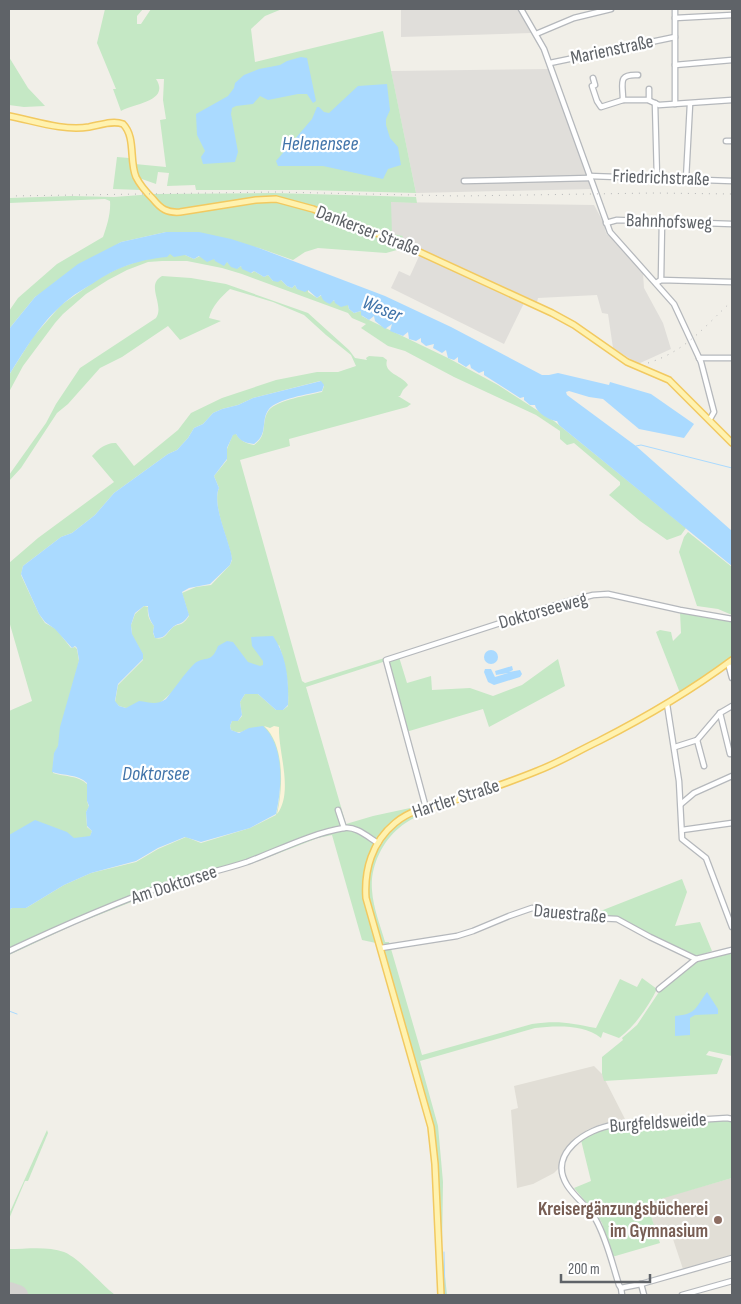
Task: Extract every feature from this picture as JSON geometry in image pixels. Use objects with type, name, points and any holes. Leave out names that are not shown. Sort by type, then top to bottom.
[{"type":"main road","name":"Dankerser Straße","points":[[9,116],[68,128],[88,127],[113,122],[123,124],[130,137],[137,178],[157,204],[167,211],[180,212],[264,199],[276,199],[313,209],[425,253],[552,313],[574,325],[627,362],[669,380],[732,443]]},
{"type":"main road","name":"Hartler Straße","points":[[441,1295],[432,1127],[370,911],[366,889],[368,864],[378,843],[395,823],[409,814],[469,796],[543,768],[667,704],[730,662]]},
{"type":"street","points":[[521,9],[550,63],[610,232],[658,281],[674,304],[700,358],[714,412],[710,419]]},
{"type":"street","points":[[536,34],[574,18],[611,9]]},
{"type":"street","points":[[675,9],[675,104]]},
{"type":"street","points":[[676,18],[732,14]]},
{"type":"street","name":"Marienstraße","points":[[550,63],[675,37]]},
{"type":"street","points":[[674,65],[732,60]]},
{"type":"street","points":[[623,100],[623,79],[631,74],[638,75]]},
{"type":"street","points":[[593,78],[595,85],[592,86],[597,101],[601,106],[623,100],[649,100],[655,103],[675,104],[732,100]]},
{"type":"street","points":[[649,88],[649,100]]},
{"type":"street","points":[[655,103],[657,178]]},
{"type":"street","points":[[686,179],[690,104]]},
{"type":"street","points":[[726,141],[732,141]]},
{"type":"street","name":"Friedrichstraße","points":[[464,181],[590,177],[732,181]]},
{"type":"street","name":"Bahnhofsweg","points":[[606,223],[617,220],[732,224]]},
{"type":"street","points":[[658,281],[662,222]]},
{"type":"street","points":[[658,281],[732,282]]},
{"type":"street","points":[[700,358],[732,358]]},
{"type":"street","name":"Doktorseeweg","points":[[426,808],[386,660],[593,595],[608,594],[732,619]]},
{"type":"street","points":[[730,662],[732,678]]},
{"type":"street","points":[[667,704],[681,804],[682,838],[706,858],[732,927]]},
{"type":"street","points":[[674,747],[697,740],[720,713],[732,706]]},
{"type":"street","points":[[720,713],[730,754]]},
{"type":"street","points":[[697,740],[704,766]]},
{"type":"street","points":[[681,804],[694,793],[732,776]]},
{"type":"street","points":[[338,810],[344,828],[355,829],[378,843]]},
{"type":"street","points":[[682,830],[732,822]]},
{"type":"street","name":"Am Doktorsee","points":[[9,951],[63,926],[168,884],[248,862],[309,838],[344,828]]},
{"type":"street","name":"Dauestraße","points":[[380,948],[473,932],[532,908],[574,917],[618,919],[696,959]]},
{"type":"street","points":[[659,988],[696,959],[732,950]]},
{"type":"street","name":"Burgfeldsweide","points":[[622,1295],[600,1228],[588,1208],[568,1187],[562,1174],[563,1158],[570,1147],[600,1127],[732,1119]]},
{"type":"street","points":[[621,1288],[732,1258]]},
{"type":"street","points":[[682,1295],[732,1281]]},
{"type":"street","points":[[641,1284],[644,1295]]},
{"type":"shaded area","points":[[401,9],[518,9],[531,33],[401,37]]},
{"type":"shaded area","points":[[550,69],[592,189],[416,193],[391,71]]},
{"type":"shaded area","points":[[391,202],[594,205],[606,227],[607,235],[609,234],[643,273],[644,288],[663,323],[671,349],[638,364],[613,348],[608,314],[602,313],[597,295],[538,298],[537,302],[384,232]]},
{"type":"shaded area","points":[[421,252],[524,303],[504,344],[391,288],[399,271],[410,276]]},
{"type":"shaded area","points":[[594,1066],[602,1074],[626,1121],[601,1124],[587,1130],[568,1146],[562,1155],[558,1169],[554,1173],[533,1184],[517,1188],[511,1110],[518,1108],[514,1086]]},
{"type":"shaded area","points":[[732,1178],[732,1256],[683,1269],[671,1233],[663,1234],[655,1229],[647,1202]]},
{"type":"green space","name":"Helenensee","points":[[105,9],[143,9],[137,16],[137,24],[141,24],[151,9],[282,9],[265,16],[251,29],[255,62],[383,31],[416,193],[196,190],[195,185],[167,186],[169,173],[158,172],[156,184],[139,178],[135,164],[166,167],[160,120],[166,119],[163,100],[164,79],[156,79],[159,87],[158,93],[154,97],[121,111],[113,89],[116,89],[97,43]]},
{"type":"green space","points":[[9,57],[28,88],[45,106],[24,107],[9,105]]},
{"type":"green space","points":[[117,157],[129,158],[132,176],[141,190],[113,189]]},
{"type":"green space","points":[[273,193],[416,197],[417,203],[391,202],[392,234],[403,236],[397,250],[386,253],[318,248],[305,252],[293,260],[259,248],[166,232],[121,242],[35,297],[9,329],[9,311],[18,298],[57,264],[103,237],[110,201],[105,199],[9,203],[9,198]]},
{"type":"green space","points":[[170,254],[185,255],[194,259],[200,256],[227,262],[238,268],[241,266],[252,273],[254,271],[264,277],[268,275],[273,281],[281,280],[292,288],[295,285],[297,289],[308,290],[317,298],[322,295],[322,297],[348,305],[349,309],[354,313],[361,311],[362,316],[369,320],[448,358],[498,385],[554,421],[686,528],[681,535],[667,540],[640,521],[609,495],[620,485],[620,482],[574,443],[567,445],[560,439],[560,431],[536,415],[454,377],[405,351],[388,346],[361,328],[366,324],[352,318],[348,313],[222,268],[187,261],[148,262],[108,280],[86,294],[55,323],[23,366],[9,392],[9,375],[33,337],[61,305],[101,277],[119,268]]},
{"type":"green space","points":[[162,276],[191,278],[226,284],[308,313],[349,350],[355,358],[367,360],[366,358],[369,356],[383,357],[387,360],[390,371],[408,385],[398,396],[411,404],[407,407],[289,439],[290,446],[240,460],[302,681],[305,683],[562,602],[563,606],[519,618],[516,621],[399,657],[407,683],[431,676],[432,690],[470,688],[493,696],[522,685],[558,659],[565,686],[489,727],[483,709],[406,732],[389,665],[383,662],[306,687],[346,824],[424,805],[425,812],[402,826],[387,840],[375,864],[372,881],[377,916],[385,942],[389,942],[422,1055],[532,1024],[549,1022],[596,1028],[620,979],[637,987],[642,978],[657,989],[641,1016],[619,1038],[603,1032],[601,1038],[594,1033],[578,1028],[535,1028],[420,1061],[438,1126],[443,1182],[442,1249],[447,1295],[439,1295],[436,1252],[437,1200],[430,1132],[377,946],[376,943],[362,940],[332,835],[318,838],[251,864],[149,895],[76,924],[9,955],[9,910],[12,908],[26,908],[64,885],[91,873],[136,862],[158,849],[186,837],[201,843],[250,828],[276,815],[278,808],[280,772],[278,757],[246,730],[235,732],[231,730],[230,726],[232,721],[238,721],[242,716],[240,702],[245,694],[258,694],[276,710],[283,710],[288,706],[284,660],[279,645],[264,661],[264,665],[261,668],[215,654],[159,704],[126,708],[119,706],[115,702],[118,685],[143,660],[143,655],[132,635],[131,625],[135,614],[144,606],[148,607],[149,617],[154,626],[153,633],[155,638],[163,637],[174,626],[184,622],[189,616],[182,593],[196,587],[211,585],[230,565],[232,560],[231,554],[217,503],[219,488],[214,476],[227,460],[227,449],[233,434],[254,445],[259,441],[263,433],[266,415],[273,406],[302,396],[322,392],[324,386],[320,381],[253,398],[213,413],[203,424],[194,428],[177,450],[168,454],[114,493],[95,515],[72,533],[61,537],[23,566],[21,575],[39,614],[45,623],[56,629],[71,648],[75,647],[77,649],[79,661],[58,747],[54,754],[53,773],[75,778],[87,784],[89,807],[86,812],[87,827],[92,831],[90,837],[74,839],[9,836],[9,711],[32,701],[9,621],[9,563],[38,538],[114,482],[92,456],[103,446],[116,443],[134,466],[178,430],[191,413],[222,398],[276,380],[317,372],[338,372],[356,366],[351,355],[304,315],[273,302],[230,289],[220,299],[210,314],[209,318],[221,321],[180,340],[168,326],[122,357],[100,368],[68,404],[57,413],[21,468],[9,481],[9,475],[46,423],[80,368],[156,318],[158,307],[155,285]]},
{"type":"green space","points":[[688,532],[732,567],[732,615],[718,609],[697,606],[679,552],[684,537]]},
{"type":"green space","points":[[680,612],[732,621],[732,657],[680,693],[656,632],[660,630],[671,632],[673,641],[681,633]]},
{"type":"green space","points":[[682,879],[687,892],[675,926],[700,922],[712,951],[698,956],[694,955],[626,922],[613,918],[597,917],[598,912]]},
{"type":"green space","points":[[732,951],[732,1056],[709,1051],[706,1055],[723,1059],[717,1074],[604,1081],[602,1057],[623,1040],[622,1038],[637,1025],[661,989],[696,960]]},
{"type":"green space","points":[[727,1120],[732,1122],[732,1178],[647,1203],[648,1205],[652,1204],[653,1208],[649,1210],[660,1243],[612,1257],[602,1223],[574,1188],[591,1181],[581,1140],[590,1133],[610,1127]]},
{"type":"green space","points":[[47,1130],[48,1133],[28,1181],[25,1181],[9,1219],[9,1214]]},
{"type":"green space","points":[[44,1248],[64,1252],[83,1265],[115,1295],[9,1295],[9,1249]]},
{"type":"sand","points":[[264,726],[270,728],[274,726],[279,727],[285,783],[282,805],[277,814],[281,768],[276,744]]},
{"type":"water","name":"Helenensee","points":[[301,57],[307,58],[316,101],[313,103],[307,94],[268,100],[260,96],[253,104],[232,108],[231,114],[238,152],[235,162],[203,164],[201,157],[205,151],[197,135],[196,114],[228,96],[235,83],[244,75]]},
{"type":"water","name":"Helenensee","points":[[387,84],[390,110],[386,119],[386,125],[390,138],[398,147],[401,165],[388,169],[383,179],[323,166],[278,166],[276,161],[312,119],[317,107],[329,113],[358,86]]},
{"type":"water","name":"Weser","points":[[166,232],[199,232],[259,248],[385,296],[451,327],[542,375],[558,373],[609,385],[610,382],[651,394],[694,424],[684,438],[639,429],[603,399],[569,391],[566,392],[567,395],[636,446],[732,531],[732,566],[559,425],[557,421],[544,416],[535,405],[530,405],[524,400],[524,397],[520,398],[484,375],[484,371],[479,373],[471,368],[470,364],[466,367],[458,362],[458,357],[454,360],[448,358],[446,350],[442,353],[433,348],[434,344],[426,346],[421,342],[421,338],[416,341],[409,339],[408,332],[403,336],[390,331],[392,324],[385,329],[375,321],[374,316],[369,320],[361,315],[361,311],[354,313],[349,309],[348,305],[341,307],[334,300],[330,304],[324,301],[321,295],[317,298],[308,290],[305,292],[297,289],[295,285],[292,288],[281,280],[278,282],[273,281],[268,275],[264,277],[254,271],[251,273],[242,269],[241,266],[237,269],[231,267],[227,262],[224,266],[214,259],[207,262],[199,256],[194,259],[185,255],[174,257],[170,254],[167,257],[128,265],[110,273],[74,295],[51,316],[36,334],[9,375],[9,329],[35,297],[78,264],[121,242]]},
{"type":"water","name":"Doktorsee","points":[[321,381],[324,385],[322,391],[302,395],[273,405],[266,414],[263,432],[259,440],[254,444],[243,441],[236,434],[233,435],[227,448],[227,459],[214,476],[219,488],[217,502],[231,553],[230,565],[210,584],[189,588],[182,592],[189,615],[182,623],[174,626],[163,637],[155,638],[154,626],[149,616],[148,606],[144,606],[135,613],[131,625],[132,634],[143,654],[143,659],[118,684],[115,701],[119,706],[126,708],[139,701],[152,703],[166,699],[194,664],[213,656],[218,646],[227,641],[233,642],[248,662],[260,666],[263,665],[263,661],[252,646],[251,637],[273,636],[278,644],[286,669],[288,705],[283,710],[276,710],[258,694],[245,694],[240,702],[242,715],[238,721],[232,721],[230,726],[231,730],[239,733],[249,728],[263,726],[270,734],[275,745],[280,768],[280,792],[276,814],[250,828],[201,842],[185,837],[158,848],[136,861],[91,873],[64,885],[26,908],[12,908],[9,910],[9,835],[35,820],[67,832],[74,838],[90,836],[92,831],[87,826],[86,812],[89,806],[87,801],[87,783],[75,777],[52,772],[60,727],[79,660],[77,648],[75,646],[72,648],[39,614],[21,574],[23,566],[61,537],[72,533],[95,515],[114,493],[168,454],[177,450],[194,428],[203,424],[213,413],[253,398]]},
{"type":"water","points":[[488,650],[494,650],[498,657],[494,664],[488,664],[484,660],[484,654]]},
{"type":"water","points":[[512,666],[513,670],[509,672],[520,670],[522,674],[520,677],[494,685],[488,682],[484,672],[485,669],[491,669],[495,677],[508,673],[496,675],[495,671]]},
{"type":"water","points":[[707,992],[718,1009],[718,1014],[695,1015],[690,1018],[690,1035],[675,1036],[675,1016],[692,1012]]},
{"type":"waterway","points":[[636,446],[641,445],[732,468]]},
{"type":"waterway","points":[[9,1011],[17,1014]]},
{"type":"waterway","points":[[444,1252],[445,1295]]},
{"type":"runway","points":[[9,1292],[18,1295]]},
{"type":"railway","points":[[9,196],[275,192],[460,196],[655,193],[732,194]]},
{"type":"railway","points":[[648,363],[684,345],[732,301]]},
{"type":"place","name":"Kreisergänzungsbücherei im Gymnasium","points":[[718,1220]]}]
